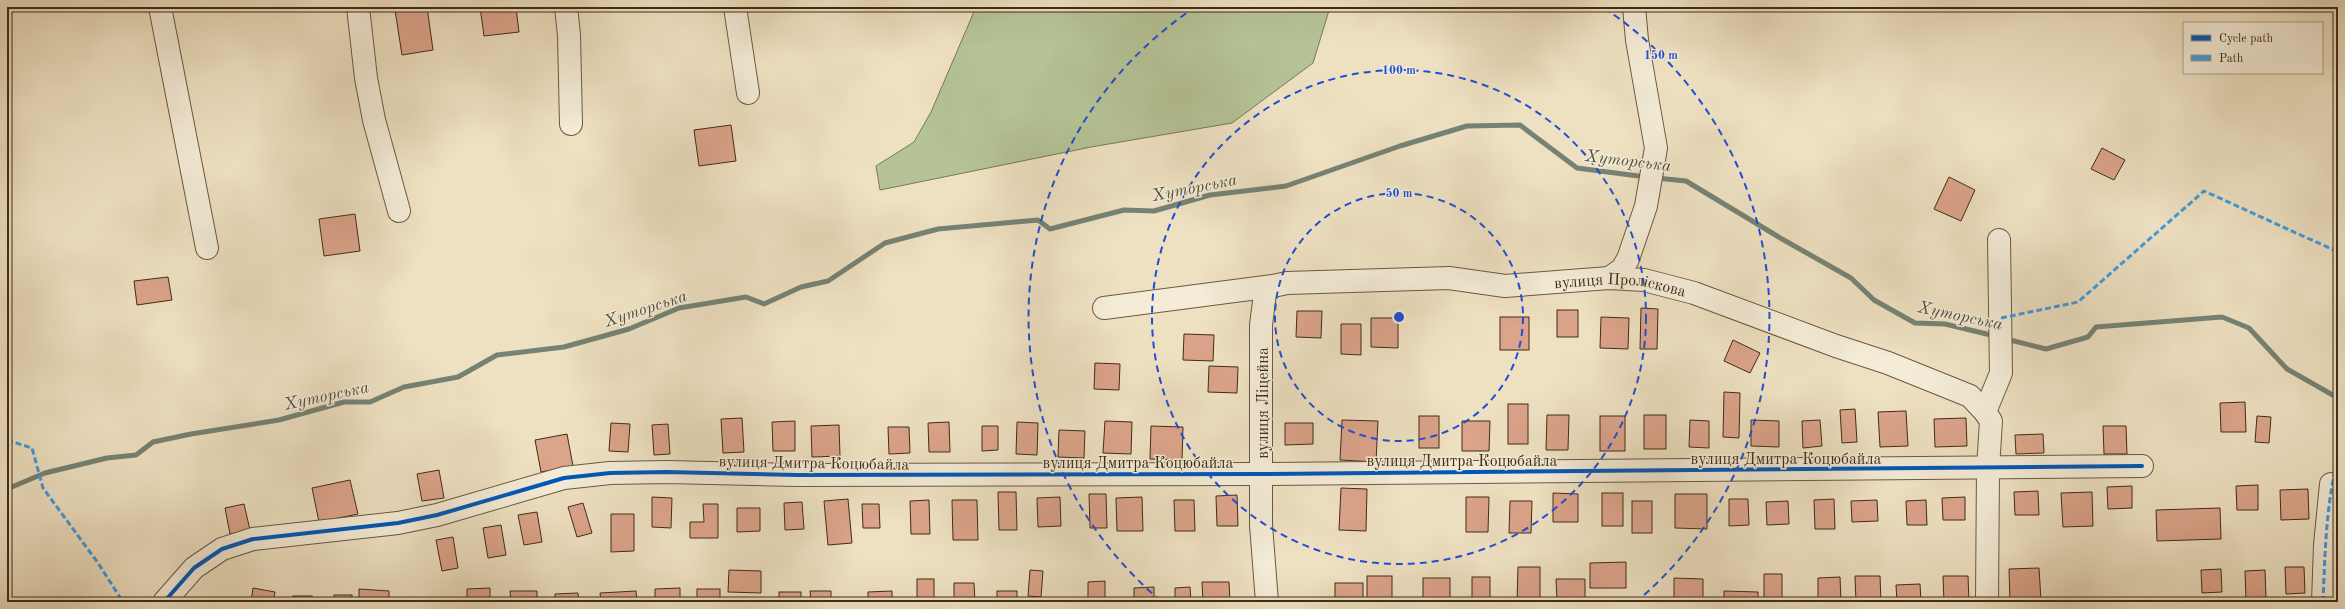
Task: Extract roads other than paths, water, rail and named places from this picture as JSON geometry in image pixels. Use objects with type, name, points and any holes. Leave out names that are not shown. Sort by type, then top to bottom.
[{"type":"street","points":[[160,7],[207,248]]},
{"type":"street","points":[[358,7],[366,78],[374,120],[399,211]]},
{"type":"street","points":[[566,7],[569,35],[571,124]]},
{"type":"street","points":[[735,7],[748,93]]},
{"type":"street","points":[[1609,278],[1622,269],[1628,259],[1646,206],[1656,148],[1637,40],[1634,7]]},
{"type":"street","points":[[1986,602],[1990,421],[1985,412],[2001,373],[1999,240]]},
{"type":"street","name":"вулиця Проліскова","points":[[1104,308],[1307,282],[1449,278],[1506,286],[1609,278],[1644,280],[1694,293],[1958,390],[1970,396],[1985,412]]},
{"type":"street","name":"вулиця Ліцейна","points":[[1267,602],[1261,525],[1261,325],[1265,293],[1273,286]]},
{"type":"street","name":"вулиця Дмитра Коцюбайла","points":[[164,602],[194,568],[222,549],[252,539],[398,523],[437,515],[564,478],[667,472],[836,475],[1262,474],[2142,466]]},
{"type":"street","points":[[2323,602],[2325,545],[2331,484]]},
{"type":"waterway","name":"Хуторська","points":[[7,489],[45,473],[107,458],[136,455],[153,442],[191,434],[279,420],[344,402],[370,402],[404,387],[458,377],[497,355],[564,347],[629,329],[679,308],[746,297],[764,304],[801,287],[828,281],[885,243],[938,229],[1038,220],[1050,229],[1124,210],[1154,211],[1210,195],[1286,186],[1400,146],[1467,126],[1520,125],[1577,168],[1646,177]]},
{"type":"waterway","name":"Хуторська","points":[[1656,178],[1686,181],[1782,239],[1851,278],[1874,300],[1915,323],[1945,324],[1995,336]]},
{"type":"waterway","name":"Хуторська","points":[[2006,339],[2046,349],[2088,337],[2096,327],[2222,317],[2249,328],[2287,369],[2338,398]]}]
